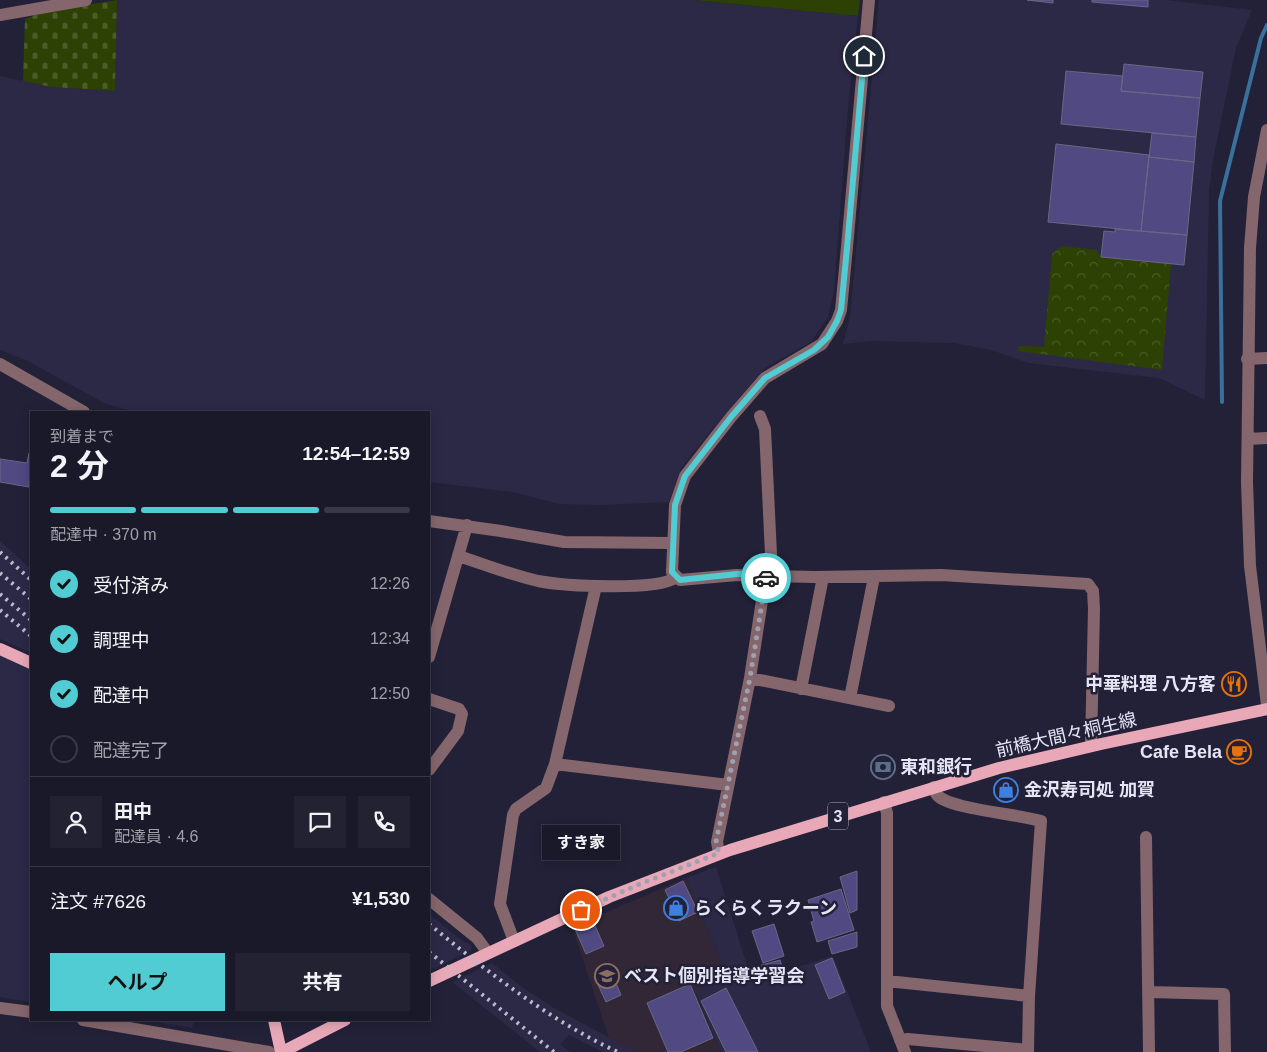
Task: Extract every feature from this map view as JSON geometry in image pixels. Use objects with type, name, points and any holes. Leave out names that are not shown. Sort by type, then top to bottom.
[{"type":"main road","points":[[0,649],[30,663]]},
{"type":"main road","name":"前橋大間々桐生線","points":[[430,981],[609,897],[719,853],[934,787],[1091,746],[1267,707]]},
{"type":"main road","points":[[274,1021],[281,1052],[343,1021]]},
{"type":"street","points":[[0,15],[86,0]]},
{"type":"street","points":[[869,0],[841,310],[828,337],[814,350],[765,378],[685,476],[675,505],[672,572],[675,578],[680,580],[737,574],[823,577],[941,575],[1088,584],[1093,591],[1094,609],[1091,746]]},
{"type":"street","points":[[1267,130],[1254,197],[1247,359],[1250,566],[1267,707]]},
{"type":"street","points":[[1247,359],[1267,358]]},
{"type":"street","points":[[0,364],[82,411]]},
{"type":"street","points":[[719,853],[716,842],[769,575],[765,429],[760,416]]},
{"type":"street","points":[[1248,439],[1267,438]]},
{"type":"street","points":[[430,521],[467,525],[564,542],[672,543]]},
{"type":"street","points":[[430,654],[467,525]]},
{"type":"street","points":[[458,556],[539,581],[596,586],[662,584],[675,578]]},
{"type":"street","points":[[801,689],[823,577]]},
{"type":"street","points":[[850,698],[874,577]]},
{"type":"street","points":[[514,941],[500,904],[513,815],[516,809],[546,788],[555,764],[596,586]]},
{"type":"street","points":[[750,678],[889,706]]},
{"type":"street","points":[[430,699],[459,709],[462,714],[458,732],[430,769]]},
{"type":"street","points":[[555,764],[728,785]]},
{"type":"street","points":[[902,1046],[908,1039],[1028,1051],[1029,996],[1040,821],[1027,816],[953,804],[937,795],[934,787]]},
{"type":"street","points":[[884,802],[887,813],[888,1006],[902,1046]]},
{"type":"street","points":[[1146,837],[1149,1052]]},
{"type":"street","points":[[430,900],[477,938],[488,953]]},
{"type":"street","points":[[887,981],[1029,996]]},
{"type":"street","points":[[1148,992],[1224,994],[1225,1052]]},
{"type":"street","points":[[0,1008],[30,1012]]},
{"type":"street","points":[[89,1021],[269,1052]]},
{"type":"shaded area","points":[[117,0],[692,0],[858,16],[848,107],[834,291],[828,317],[811,342],[765,368],[727,411],[681,468],[669,502],[601,505],[559,504],[513,492],[430,482],[430,411],[131,411],[104,403],[26,360],[0,350],[0,76],[51,87],[115,91]]},
{"type":"shaded area","points":[[879,0],[1165,0],[1252,10],[1236,48],[1213,160],[1209,192],[1205,400],[1159,378],[1029,363],[991,350],[954,343],[870,341],[843,344],[850,317]]},
{"type":"shaded area","points":[[0,541],[30,568],[30,653],[0,639]]},
{"type":"shaded area","points":[[0,655],[21,663],[30,669],[30,1002],[0,997]]},
{"type":"shaded area","points":[[716,867],[752,981],[833,956],[871,1052],[721,1052],[695,991],[727,975],[686,878]]},
{"type":"shaded area","points":[[686,878],[727,975],[695,992],[721,1052],[636,1052],[609,1038],[572,927]]},
{"type":"shaded area","points":[[430,915],[472,947],[471,950],[434,969],[430,966]]},
{"type":"shaded area","points":[[492,963],[522,987],[554,1008],[636,1052],[603,1052],[569,1035],[560,1044],[570,1052],[540,1052],[452,982]]},
{"type":"shaded area","points":[[149,1021],[195,1021],[192,1028]]},
{"type":"green space","points":[[117,0],[115,91],[51,87],[23,81],[25,19],[40,13]]},
{"type":"green space","points":[[693,0],[860,0],[858,16]]},
{"type":"green space","points":[[1062,246],[1097,250],[1101,257],[1171,264],[1162,370],[1018,351],[1019,346],[1044,347],[1052,254]]},
{"type":"building","points":[[1027,0],[1053,0],[1053,3]]},
{"type":"building","points":[[1092,0],[1148,0],[1148,7],[1092,2]]},
{"type":"building","points":[[1124,64],[1203,72],[1200,98],[1121,91]]},
{"type":"building","points":[[1066,71],[1123,76],[1121,91],[1200,98],[1196,137],[1061,124]]},
{"type":"building","points":[[1152,133],[1196,137],[1194,162],[1149,157]]},
{"type":"building","points":[[1056,144],[1149,155],[1141,231],[1048,222]]},
{"type":"building","points":[[1149,157],[1194,162],[1187,235],[1141,231]]},
{"type":"building","points":[[1115,229],[1187,235],[1184,265],[1101,257],[1104,231],[1115,232]]},
{"type":"building","points":[[29,453],[29,487],[0,482],[0,459],[27,463]]},
{"type":"building","points":[[857,871],[857,910],[850,913],[840,877]]},
{"type":"building","points":[[683,881],[698,912],[679,921],[670,907],[673,906],[665,890]]},
{"type":"building","points":[[841,889],[854,930],[817,942],[811,922],[814,921],[808,900]]},
{"type":"building","points":[[592,919],[604,946],[586,954],[574,927]]},
{"type":"building","points":[[774,924],[784,956],[763,963],[752,931]]},
{"type":"building","points":[[857,932],[857,947],[832,954],[828,941]]},
{"type":"building","points":[[832,958],[845,992],[829,999],[815,965]]},
{"type":"building","points":[[780,960],[783,970],[754,978],[751,968]]},
{"type":"building","points":[[610,969],[621,995],[606,1002],[594,976]]},
{"type":"building","points":[[690,984],[713,1038],[681,1052],[668,1052],[647,1003]]},
{"type":"building","points":[[726,988],[758,1052],[726,1052],[701,1001]]},
{"type":"waterway","points":[[1222,402],[1220,201],[1261,38],[1267,25]]},
{"type":"railway","points":[[0,552],[30,579]]},
{"type":"railway","points":[[0,573],[30,598]]},
{"type":"railway","points":[[0,594],[30,619]]},
{"type":"railway","points":[[0,610],[30,635]]},
{"type":"railway","points":[[430,925],[474,960],[543,1010],[618,1052]]},
{"type":"railway","points":[[430,953],[554,1052]]},
{"type":"way so far","points":[[581,910],[640,884],[719,853],[716,842],[750,678],[766,578]]},
{"type":"place","name":"中華料理 八方客","points":[[1234,684]]},
{"type":"place","name":"Cafe Bela","points":[[1239,752]]},
{"type":"place","name":"東和銀行","points":[[883,767]]},
{"type":"place","name":"金沢寿司処 加賀","points":[[1006,790]]},
{"type":"place","name":"らくらくラクーン","points":[[676,908]]},
{"type":"place","name":"すき家","points":[[581,910]]},
{"type":"place","name":"ベスト個別指導学習会","points":[[607,976]]},
{"type":"route","points":[[766,578],[766,574],[737,574],[688,580],[675,578],[672,572],[675,505],[679,490],[691,467],[765,378],[822,344],[837,321],[841,310],[864,56]]}]
